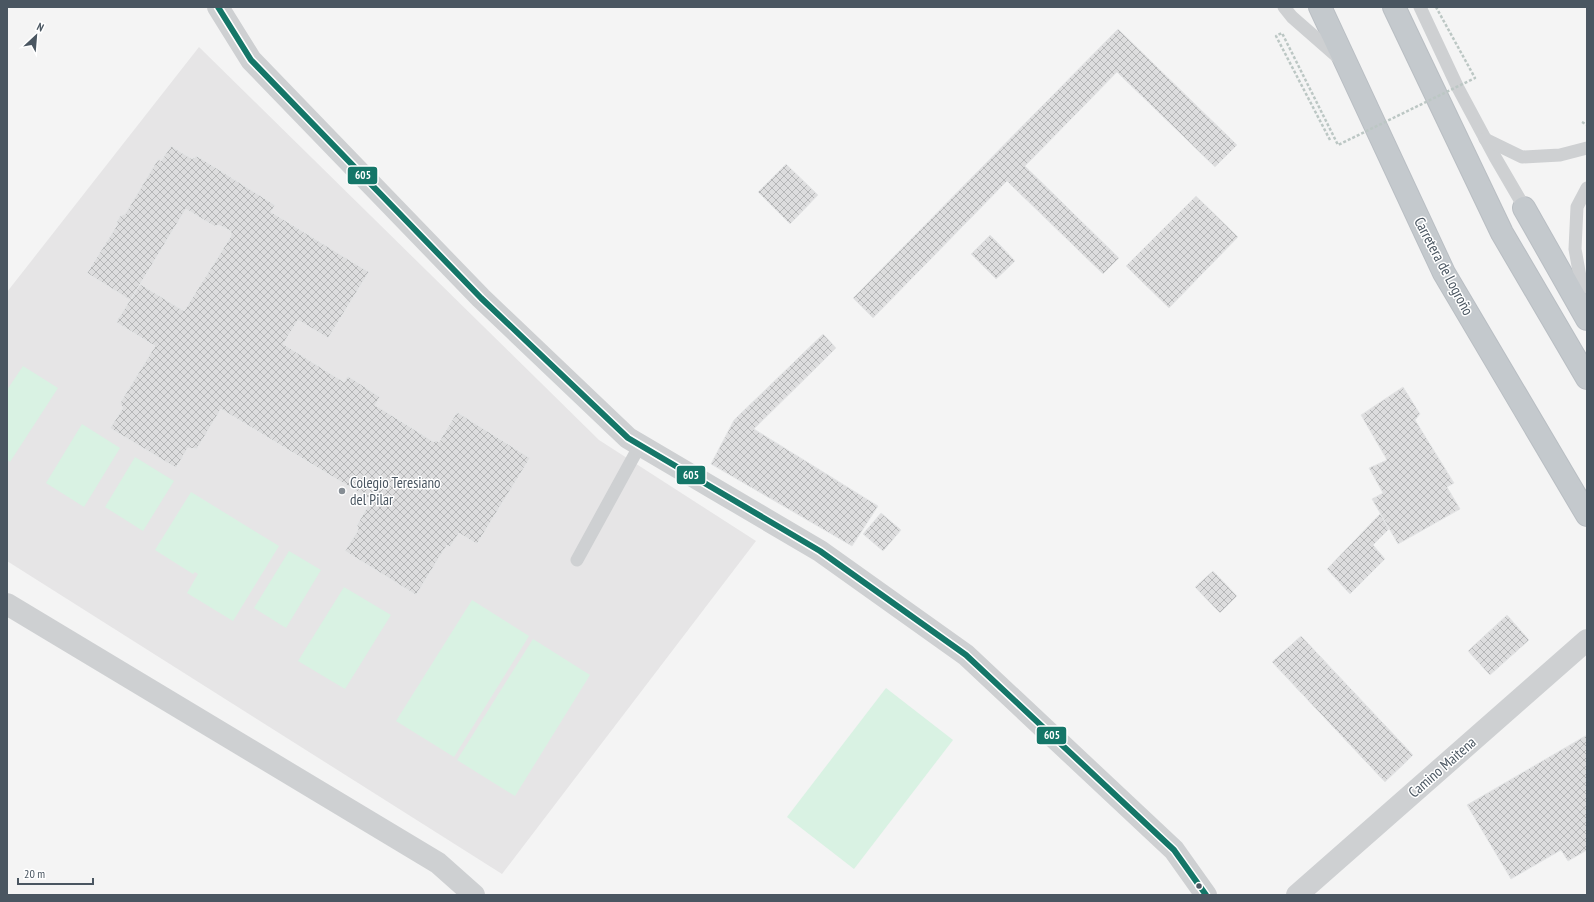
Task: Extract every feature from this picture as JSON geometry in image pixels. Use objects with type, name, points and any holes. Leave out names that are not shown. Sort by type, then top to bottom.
[{"type":"highway","name":"Carretera de Logroño","points":[[1320,7],[1444,273],[1587,515]]},
{"type":"highway","points":[[1394,7],[1502,233],[1587,378]]},
{"type":"highway","points":[[1524,208],[1587,319]]},
{"type":"street","points":[[218,7],[251,60],[262,72],[481,298],[628,438],[820,551],[966,655],[1174,850],[1206,895]]},
{"type":"street","points":[[7,604],[438,864],[474,895]]},
{"type":"street","name":"Camino Maitena","points":[[1298,895],[1587,640]]},
{"type":"lane","points":[[1284,7],[1292,16],[1347,65]]},
{"type":"lane","points":[[1420,7],[1458,88],[1524,208],[1584,293]]},
{"type":"lane","points":[[1485,139],[1522,157],[1560,155],[1587,148]]},
{"type":"lane","points":[[1584,293],[1576,249],[1577,207],[1587,188]]},
{"type":"lane","points":[[577,560],[640,445]]},
{"type":"path","points":[[1330,140],[1276,36],[1282,33],[1338,145],[1475,78],[1436,7]]},
{"type":"path","points":[[1582,122],[1587,125]]},
{"type":"shaded area","name":"Colegio Teresiano del Pilar","points":[[199,47],[599,440],[756,541],[502,874],[7,561],[7,292]]},
{"type":"green space","points":[[23,366],[58,388],[10,462],[7,460],[7,390]]},
{"type":"green space","points":[[82,424],[120,448],[84,507],[46,483]]},
{"type":"green space","points":[[135,457],[174,481],[143,531],[105,507]]},
{"type":"green space","points":[[191,492],[279,546],[233,621],[187,593],[198,574],[195,572],[193,574],[155,550]]},
{"type":"green space","points":[[289,551],[321,570],[286,628],[254,608]]},
{"type":"green space","points":[[344,587],[391,615],[345,689],[298,661]]},
{"type":"green space","points":[[472,600],[529,636],[454,757],[396,721]]},
{"type":"green space","points":[[533,639],[590,675],[515,796],[457,760]]},
{"type":"green space","points":[[886,688],[953,740],[854,869],[787,817]]},
{"type":"building","points":[[1118,29],[1237,145],[1215,167],[1117,72],[1025,166],[1119,258],[1103,274],[1007,181],[873,318],[853,298]]},
{"type":"building","points":[[171,146],[192,159],[197,156],[275,205],[271,212],[369,272],[328,338],[298,320],[283,344],[344,382],[348,376],[380,397],[375,405],[434,442],[436,440],[439,442],[457,412],[530,458],[477,544],[459,533],[450,547],[447,545],[416,595],[345,551],[358,530],[357,525],[371,500],[221,409],[197,449],[188,448],[176,468],[110,428],[123,408],[120,403],[155,346],[116,322],[130,300],[87,273],[117,225],[117,221],[120,216],[125,214],[158,159],[161,161]],"holes":[[[186,209],[214,226],[219,225],[231,231],[231,236],[184,311],[140,284]]]},
{"type":"building","points":[[786,164],[818,195],[790,224],[758,192]]},
{"type":"building","points":[[1196,196],[1238,237],[1169,308],[1126,266]]},
{"type":"building","points":[[990,235],[1015,261],[996,279],[971,254]]},
{"type":"building","points":[[990,235],[1015,261],[996,279],[971,254]]},
{"type":"building","points":[[823,334],[836,348],[754,429],[878,506],[852,546],[711,464],[734,420]]},
{"type":"building","points":[[1403,387],[1420,414],[1415,420],[1454,483],[1447,487],[1460,509],[1398,544],[1372,499],[1383,493],[1369,468],[1387,460],[1361,415]]},
{"type":"building","points":[[881,513],[901,530],[883,551],[863,534]]},
{"type":"building","points":[[1380,514],[1389,529],[1373,545],[1385,559],[1350,594],[1327,569]]},
{"type":"building","points":[[1213,571],[1237,596],[1220,613],[1195,587]]},
{"type":"building","points":[[1507,615],[1529,640],[1490,675],[1468,651]]},
{"type":"building","points":[[1301,636],[1413,755],[1385,782],[1272,662]]},
{"type":"building","points":[[1587,735],[1587,850],[1568,861],[1561,850],[1511,879],[1467,805]]},
{"type":"transit line","name":"605","points":[[218,7],[251,60],[481,298],[628,438],[820,551],[966,655],[1174,850],[1206,895]]},
{"type":"place","name":"Colegio Teresiano del Pilar","points":[[342,491]]}]
